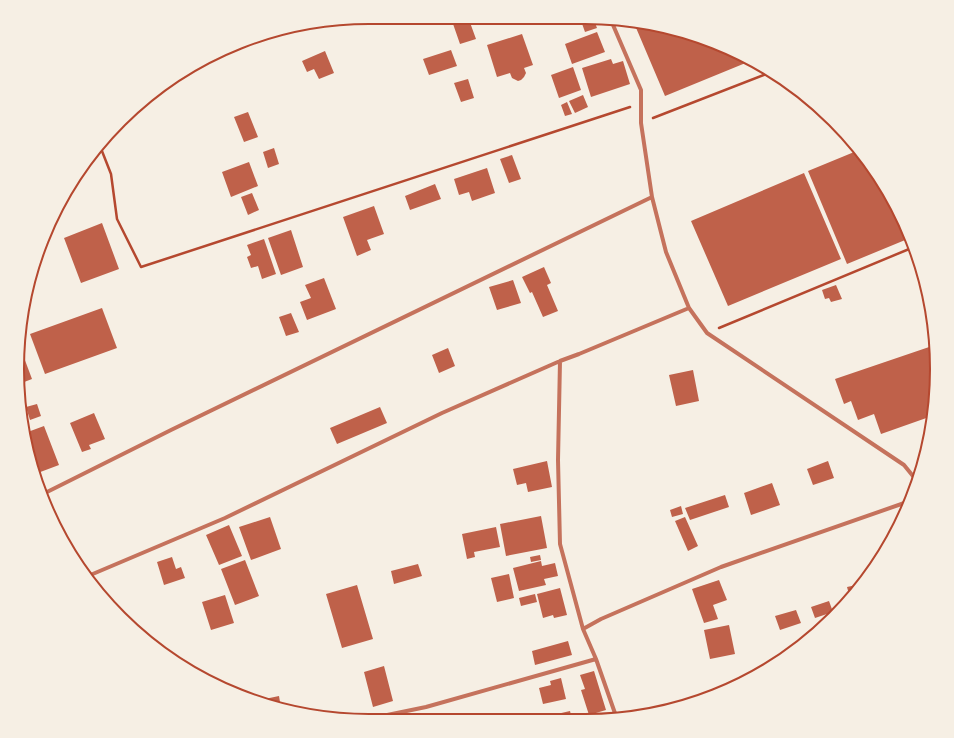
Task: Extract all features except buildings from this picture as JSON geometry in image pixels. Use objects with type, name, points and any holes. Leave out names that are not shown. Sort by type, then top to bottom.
[{"type":"street","points":[[613,25],[641,90],[641,123],[652,197],[666,252],[689,308],[707,333],[904,465],[913,476]]},
{"type":"street","points":[[47,492],[652,197]]},
{"type":"street","points":[[92,574],[225,518],[442,413],[560,361],[689,308]]},
{"type":"street","points":[[560,361],[558,460],[560,544],[583,629],[596,659],[615,712]]},
{"type":"street","points":[[583,629],[601,619],[721,567],[903,504]]},
{"type":"street","points":[[394,714],[426,708],[596,659]]},
{"type":"path","points":[[641,123],[765,75]]},
{"type":"path","points":[[102,151],[111,174],[117,219],[141,267],[641,104]]},
{"type":"path","points":[[707,333],[909,249]]}]
